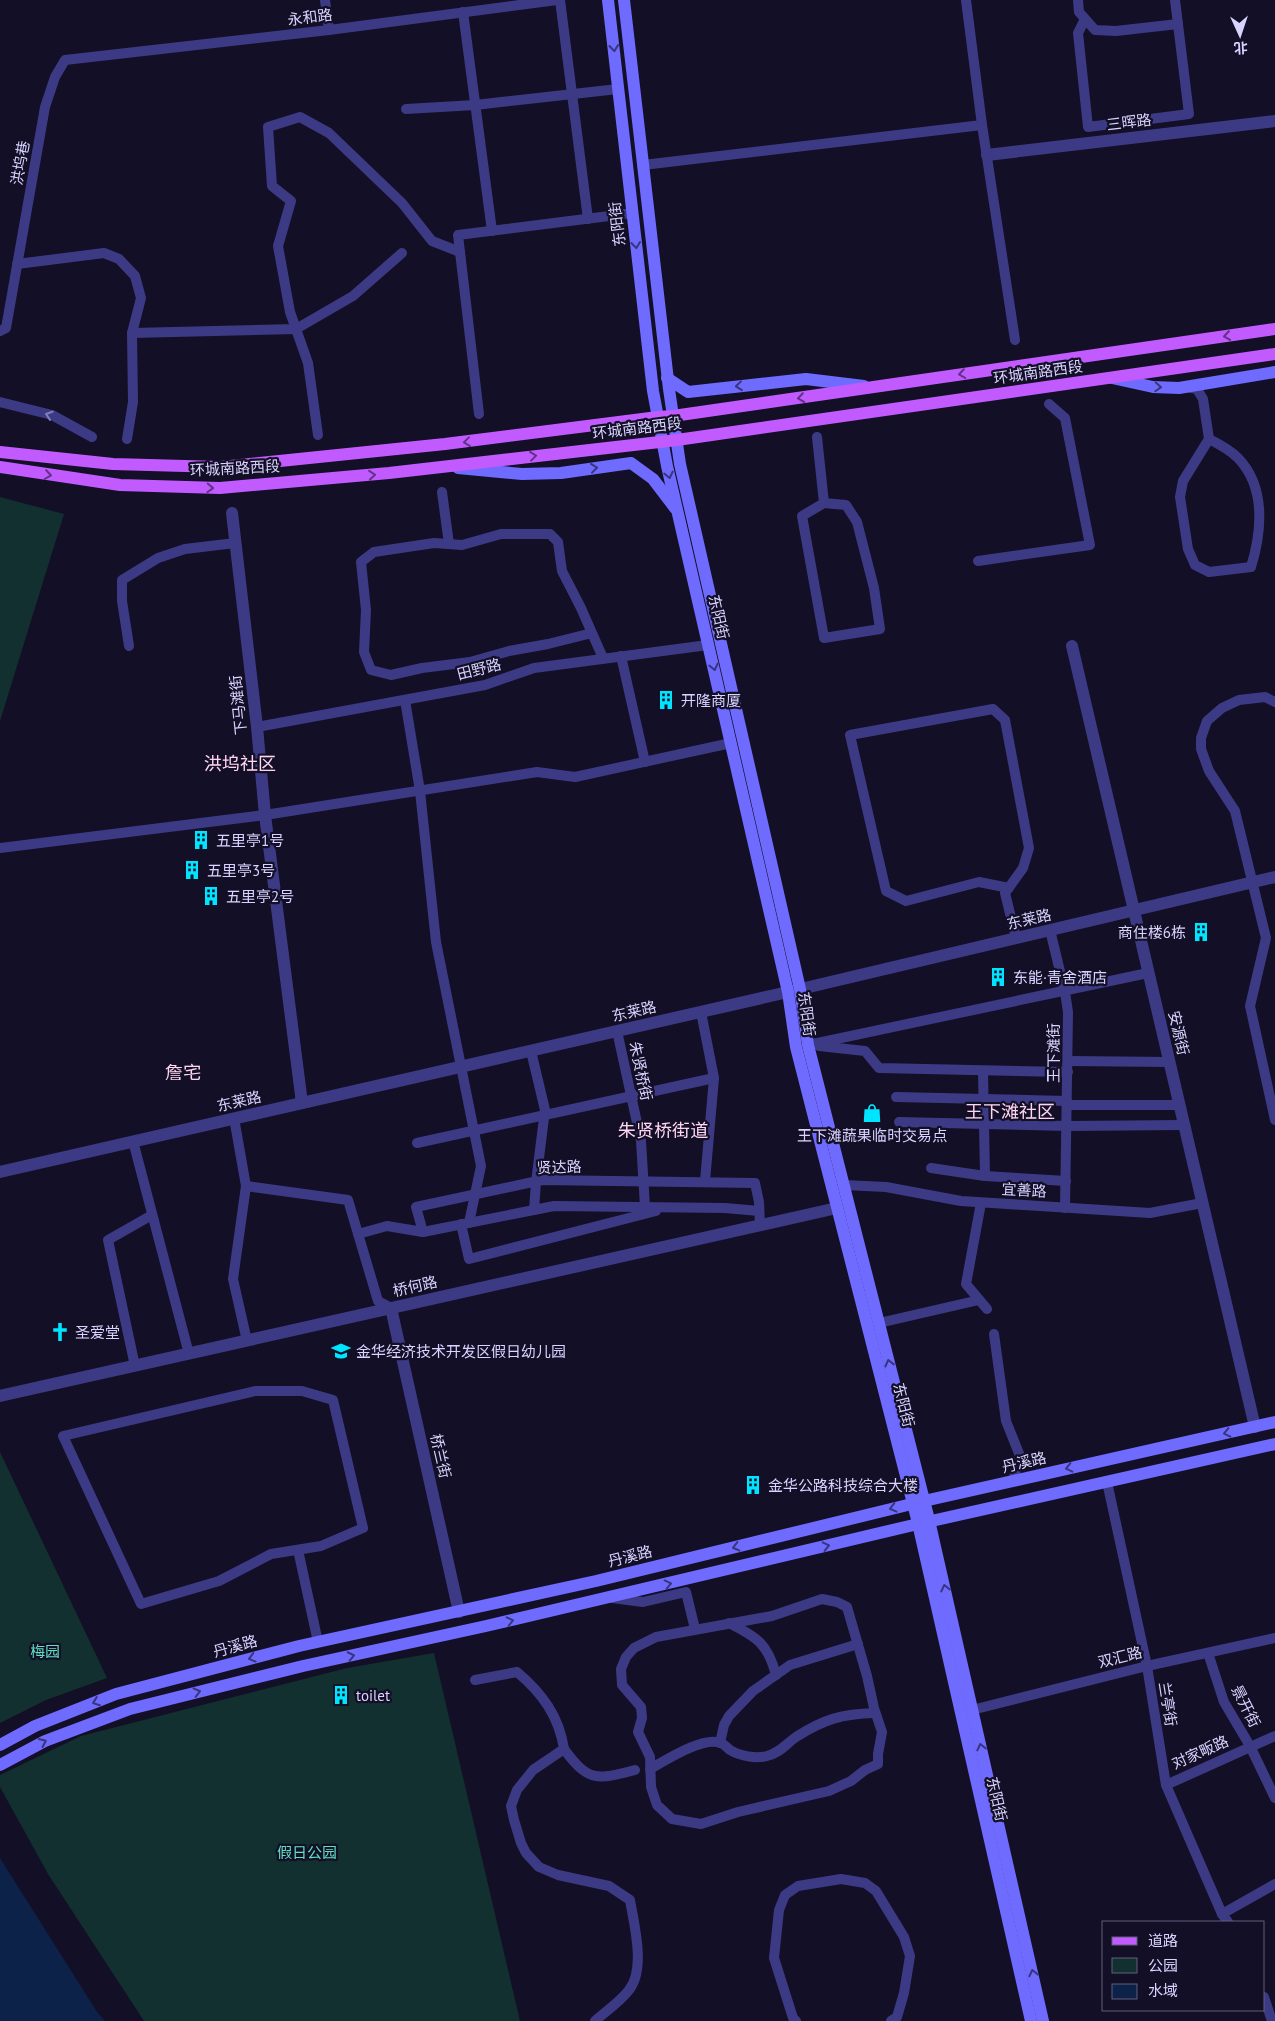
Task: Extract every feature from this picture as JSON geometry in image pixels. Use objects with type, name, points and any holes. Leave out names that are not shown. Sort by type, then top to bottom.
[{"type":"main road","name":"东阳街","points":[[608,0],[653,391],[658,417],[731,743],[879,1323],[918,1502]]},
{"type":"main road","name":"东阳街","points":[[624,0],[668,378],[680,464],[794,991],[796,1047],[837,1208],[924,1523],[972,1710],[1043,2021]]},
{"type":"main road","name":"环城南路西段","points":[[0,452],[113,464],[221,467],[445,444],[673,416],[1275,329]]},
{"type":"main road","name":"环城南路西段","points":[[0,467],[120,485],[220,488],[441,467],[677,440],[1275,354]]},
{"type":"main road","points":[[1110,378],[1153,387],[1184,387],[1275,372]]},
{"type":"main road","points":[[668,378],[688,392],[806,379],[874,387]]},
{"type":"main road","points":[[441,467],[522,474],[561,472],[631,463],[653,479],[678,511]]},
{"type":"main road","name":"丹溪路","points":[[0,1745],[35,1726],[116,1694],[299,1646],[604,1579],[918,1502],[1275,1422]]},
{"type":"main road","points":[[0,1765],[46,1740],[130,1709],[303,1666],[609,1598],[924,1523],[1275,1444]]},
{"type":"main road","name":"东阳街","points":[[924,1523],[1031,2021]]},
{"type":"street","points":[[325,0],[329,30]]},
{"type":"street","points":[[558,0],[588,219]]},
{"type":"street","name":"永和路","points":[[66,60],[329,30],[558,0]]},
{"type":"street","points":[[966,0],[982,125],[1015,340]]},
{"type":"street","points":[[1078,0],[1079,12],[1095,30],[1116,31],[1178,24]]},
{"type":"street","points":[[1085,19],[1078,33],[1088,127],[1189,114],[1175,0]]},
{"type":"street","points":[[463,12],[492,231]]},
{"type":"street","name":"洪坞巷","points":[[0,331],[6,328],[45,107],[55,77],[66,60]]},
{"type":"street","points":[[406,109],[475,105],[618,90]]},
{"type":"street","points":[[318,435],[308,363],[290,312],[278,246],[290,200],[272,186],[268,127],[300,117],[329,133],[402,203],[432,241],[460,252]]},
{"type":"street","name":"三晖路","points":[[987,155],[1275,121]]},
{"type":"street","points":[[643,165],[982,125]]},
{"type":"street","points":[[479,414],[458,235],[633,213]]},
{"type":"street","points":[[17,264],[104,253],[119,259],[135,276],[142,298],[132,333],[133,402],[127,439]]},
{"type":"street","points":[[132,333],[296,329],[353,296],[402,253]]},
{"type":"street","points":[[1184,387],[1197,389],[1203,399],[1209,439],[1183,481],[1180,497],[1188,549],[1195,565],[1210,572],[1251,567],[1258,544],[1260,521],[1255,487],[1249,471],[1237,457],[1209,439]]},
{"type":"street","points":[[0,402],[52,415],[92,436]]},
{"type":"street","points":[[978,561],[1090,545],[1065,418],[1049,404]]},
{"type":"street","points":[[817,438],[824,503]]},
{"type":"street","points":[[442,492],[449,544]]},
{"type":"street","points":[[824,503],[846,505],[857,522],[874,588],[880,629],[824,638],[802,516],[824,503]]},
{"type":"street","name":"下马滩街","points":[[232,512],[257,727],[265,815],[302,1103]]},
{"type":"street","points":[[592,633],[509,651],[470,662],[422,668],[392,675],[370,670],[364,652],[366,610],[361,562],[374,552],[434,543],[462,545],[501,534],[550,534],[558,542],[562,571],[582,608],[603,658]]},
{"type":"street","points":[[129,646],[122,601],[122,580],[158,558],[185,549],[235,543]]},
{"type":"street","name":"田野路","points":[[257,727],[485,685],[534,668],[708,645]]},
{"type":"street","name":"安源街","points":[[1072,646],[1255,1427]]},
{"type":"street","points":[[622,656],[644,762]]},
{"type":"street","points":[[1275,702],[1264,697],[1239,700],[1222,708],[1206,721],[1201,738],[1201,749],[1209,770],[1235,811],[1266,938],[1250,1006],[1275,1120]]},
{"type":"street","points":[[405,700],[420,791],[436,942],[481,1166],[475,1195],[465,1223],[468,1258],[671,1207]]},
{"type":"street","points":[[1009,888],[979,882],[906,901],[886,891],[850,735],[993,709],[1005,720],[1029,848],[1024,868],[1009,888],[1005,893],[1016,938]]},
{"type":"street","points":[[0,848],[265,815],[537,772],[576,777],[731,743]]},
{"type":"street","name":"东莱路","points":[[0,1172],[794,991],[1275,877]]},
{"type":"street","name":"王下滩街","points":[[1050,930],[1068,1012],[1065,1208]]},
{"type":"street","points":[[808,1045],[1148,973]]},
{"type":"street","points":[[701,1012],[714,1078],[705,1181]]},
{"type":"street","name":"朱贤桥街","points":[[617,1031],[641,1141],[645,1207]]},
{"type":"street","points":[[808,1045],[865,1051],[879,1068],[1068,1072]]},
{"type":"street","points":[[530,1051],[545,1110],[534,1210]]},
{"type":"street","points":[[1068,1061],[1169,1062]]},
{"type":"street","points":[[983,1071],[982,1099],[985,1176]]},
{"type":"street","points":[[417,1143],[714,1078]]},
{"type":"street","points":[[896,1097],[1067,1103],[1179,1104]]},
{"type":"street","points":[[234,1118],[246,1186],[233,1279],[247,1341]]},
{"type":"street","points":[[899,1122],[1067,1126],[1184,1125]]},
{"type":"street","points":[[133,1142],[189,1354]]},
{"type":"street","points":[[931,1168],[985,1176],[1066,1180]]},
{"type":"street","name":"贤达路","points":[[423,1232],[416,1207],[536,1182],[754,1182],[760,1225]]},
{"type":"street","points":[[246,1186],[348,1200],[378,1301],[391,1308]]},
{"type":"street","name":"宜善路","points":[[844,1186],[886,1187],[981,1203],[1065,1208],[1150,1212],[1202,1203]]},
{"type":"street","points":[[981,1203],[966,1284],[987,1309]]},
{"type":"street","points":[[358,1234],[388,1226],[423,1232],[554,1206],[671,1207],[759,1211]]},
{"type":"street","name":"桥何路","points":[[0,1396],[837,1208]]},
{"type":"street","points":[[135,1366],[108,1240],[152,1216]]},
{"type":"street","points":[[879,1323],[979,1300]]},
{"type":"street","name":"桥兰街","points":[[391,1308],[459,1612]]},
{"type":"street","points":[[994,1334],[1006,1421],[1020,1456],[1013,1481]]},
{"type":"street","points":[[255,1391],[302,1391],[333,1400],[363,1528],[321,1546],[298,1550],[271,1554],[219,1581],[141,1604],[63,1436],[255,1391]]},
{"type":"street","name":"兰亭街","points":[[1107,1482],[1147,1666],[1166,1785],[1225,1918]]},
{"type":"street","points":[[298,1550],[318,1642]]},
{"type":"street","points":[[609,1598],[643,1602],[686,1592],[695,1629]]},
{"type":"street","points":[[822,1599],[838,1602],[847,1607],[875,1713],[882,1732],[878,1764],[865,1770],[851,1781],[829,1790],[738,1812],[701,1824],[672,1819],[657,1805],[651,1787],[650,1757],[638,1732],[642,1718],[641,1706],[622,1685],[621,1669],[626,1657],[634,1648],[656,1636],[729,1623],[772,1616],[822,1599]]},
{"type":"street","points":[[729,1623],[755,1637],[766,1649],[776,1675]]},
{"type":"street","name":"双汇路","points":[[972,1710],[1147,1666],[1275,1638]]},
{"type":"street","points":[[720,1743],[724,1725],[729,1716],[753,1691],[790,1665],[858,1644]]},
{"type":"street","name":"景开街","points":[[1208,1653],[1224,1702],[1250,1746],[1275,1798]]},
{"type":"street","points":[[475,1680],[517,1672],[534,1686],[550,1707],[562,1733],[564,1749],[577,1766],[596,1777],[635,1770]]},
{"type":"street","points":[[650,1769],[677,1753],[707,1743],[720,1743],[733,1751],[756,1758],[768,1756],[780,1751],[793,1739],[818,1723],[840,1716],[875,1713]]},
{"type":"street","name":"对家畈路","points":[[1166,1785],[1275,1736]]},
{"type":"street","points":[[564,1749],[533,1770],[517,1790],[511,1806],[521,1843],[526,1853],[539,1867],[558,1875],[608,1886],[630,1900],[638,1944],[636,1974],[630,1989],[595,2021]]},
{"type":"street","points":[[796,2021],[792,2018],[774,1958],[779,1910],[785,1894],[798,1886],[841,1879],[864,1884],[876,1891],[904,1937],[910,1956],[904,1993],[897,2017],[891,2021]]},
{"type":"street","points":[[1225,1918],[1275,1884]]},
{"type":"street","points":[[1265,2000],[1272,2021]]},
{"type":"green space","points":[[0,497],[64,514],[0,721]]},
{"type":"green space","name":"梅园","points":[[0,1452],[107,1678],[46,1700],[0,1723]]},
{"type":"green space","name":"假日公园","points":[[434,1653],[520,2021],[144,2021],[48,1874],[0,1787],[0,1775],[81,1736],[347,1668]]},
{"type":"water","points":[[0,1858],[97,2012],[105,2021],[0,2021]]},
{"type":"place","name":"开隆商厦","points":[[666,700]]},
{"type":"place","name":"五里亭1号","points":[[201,840]]},
{"type":"place","name":"五里亭3号","points":[[192,870]]},
{"type":"place","name":"五里亭2号","points":[[211,896]]},
{"type":"place","name":"商住楼6栋","points":[[1201,932]]},
{"type":"place","name":"东能·青舍酒店","points":[[998,977]]},
{"type":"place","name":"王下滩蔬果临时交易点","points":[[872,1113]]},
{"type":"place","name":"圣爱堂","points":[[60,1332]]},
{"type":"place","name":"金华经济技术开发区假日幼儿园","points":[[341,1351]]},
{"type":"place","name":"金华公路科技综合大楼","points":[[753,1485]]},
{"type":"place","name":"toilet","points":[[341,1695]]},
{"type":"district","name":"洪坞社区","points":[[240,763]]},
{"type":"district","name":"詹宅","points":[[183,1072]]},
{"type":"district","name":"王下滩社区","points":[[1010,1111]]},
{"type":"district","name":"朱贤桥街道","points":[[663,1130]]}]
